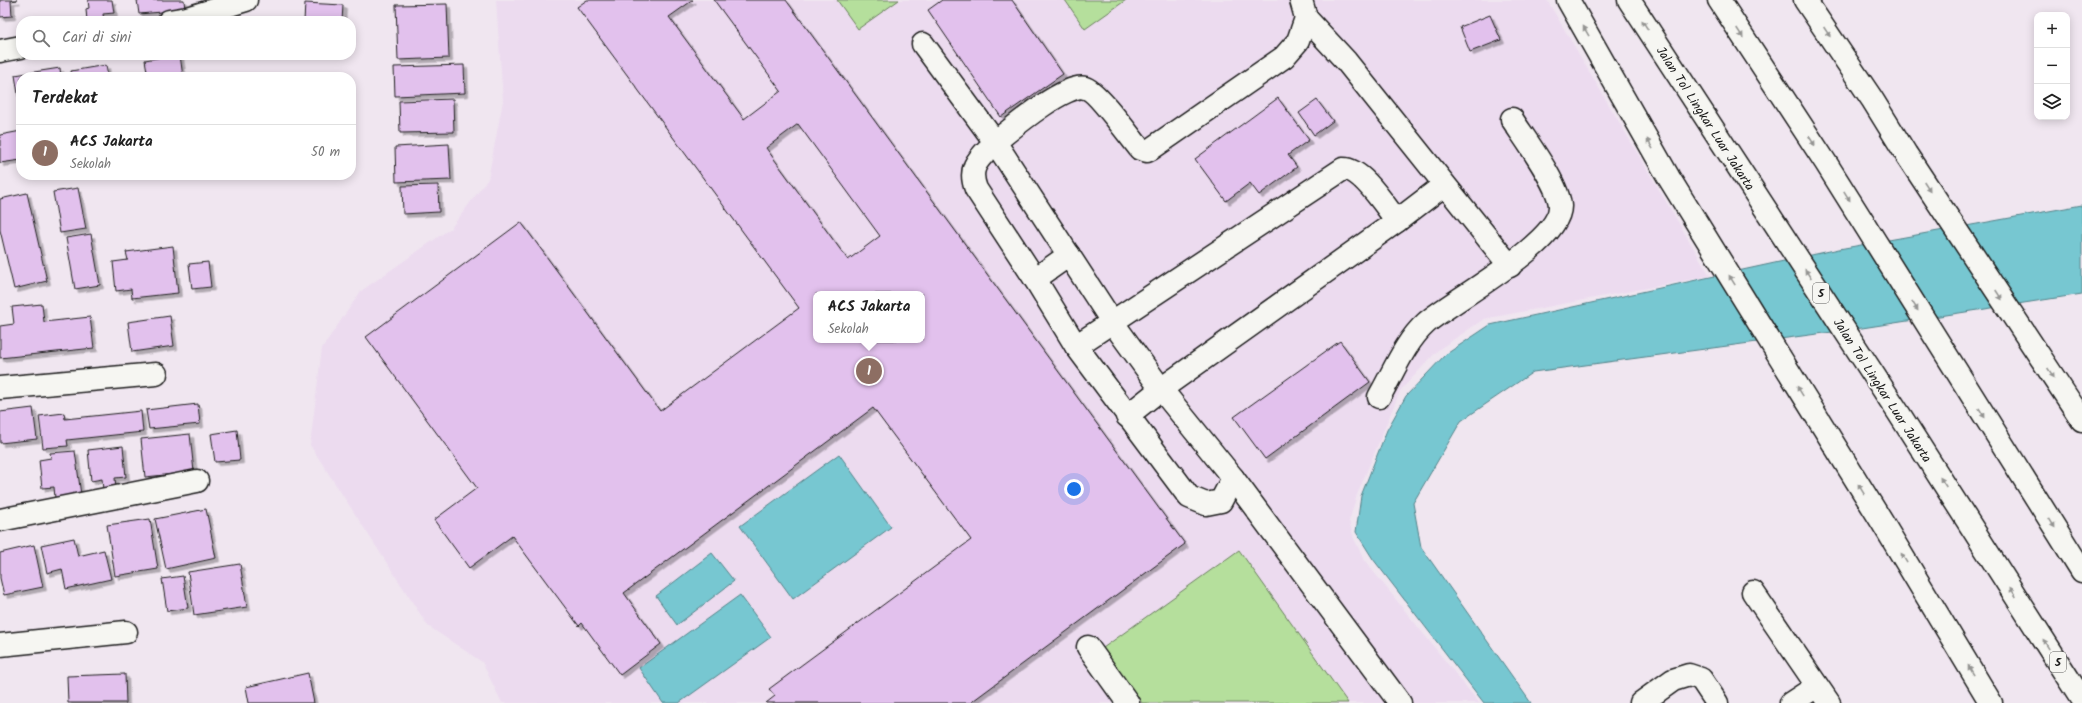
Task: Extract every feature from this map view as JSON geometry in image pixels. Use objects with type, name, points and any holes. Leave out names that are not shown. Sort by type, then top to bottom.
[{"type":"main road","points":[[194,16],[246,0]]},
{"type":"main road","points":[[1568,0],[1669,178],[1991,703]]},
{"type":"main road","name":"Jalan Tol Lingkar Luar Jakarta","points":[[1629,0],[1744,174],[2082,700]]},
{"type":"main road","points":[[1719,0],[1826,163],[2082,571]]},
{"type":"main road","points":[[1805,0],[1872,99],[1906,154],[2082,420]]},
{"type":"main road","points":[[1233,478],[1221,501],[1206,504],[1189,497],[1076,346],[1035,279],[976,189],[973,182],[973,170],[977,161],[995,142],[1027,117],[1075,87],[1087,88],[1097,96],[1140,149],[1147,151],[1284,57],[1298,41],[1303,9]]},
{"type":"main road","points":[[1303,9],[1510,266]]},
{"type":"main road","points":[[923,44],[995,142],[1113,323],[1161,389],[1233,478],[1400,703]]},
{"type":"main road","points":[[0,51],[16,48]]},
{"type":"main road","points":[[1379,397],[1413,338],[1426,323],[1510,266],[1554,222],[1559,212],[1560,204],[1552,183],[1512,119]]},
{"type":"main road","points":[[1076,346],[1113,323],[1343,169],[1350,169],[1361,176],[1397,221]]},
{"type":"main road","points":[[1127,416],[1161,389],[1397,221],[1444,185]]},
{"type":"main road","points":[[1035,279],[1069,255]]},
{"type":"main road","points":[[0,388],[156,374]]},
{"type":"main road","points":[[0,520],[197,481]]},
{"type":"main road","points":[[1753,592],[1823,695],[1791,703]]},
{"type":"main road","points":[[0,645],[126,632]]},
{"type":"main road","points":[[1088,647],[1128,703]]},
{"type":"main road","points":[[1641,703],[1673,680],[1689,675],[1701,679],[1716,703]]},
{"type":"shaded area","points":[[496,0],[1547,0],[1710,276],[1484,319],[1438,350],[1400,391],[1357,495],[1349,521],[1354,539],[1365,561],[1479,703],[502,703],[482,662],[428,626],[310,445],[322,348],[361,291],[451,228],[488,179],[503,101]]},
{"type":"green space","points":[[837,0],[899,0],[858,29]]},
{"type":"green space","points":[[1065,0],[1126,0],[1085,29]]},
{"type":"green space","points":[[1239,550],[1348,703],[1142,703],[1103,648]]},
{"type":"water","points":[[2082,205],[2082,294],[1862,328],[1533,372],[1461,421],[1413,503],[1421,547],[1531,703],[1484,703],[1373,559],[1356,532],[1361,496],[1387,430],[1406,396],[1445,355],[1490,325],[1839,249]]},
{"type":"water","points":[[839,454],[891,527],[793,599],[740,526]]},
{"type":"water","points":[[712,553],[734,581],[677,625],[656,596]]},
{"type":"water","points":[[740,595],[771,637],[679,703],[663,703],[639,668]]},
{"type":"building","points":[[0,0],[17,0],[11,1],[12,16],[0,17]]},
{"type":"building","points":[[88,0],[112,0],[114,13],[103,14],[103,16],[87,16],[86,9],[89,8]]},
{"type":"building","points":[[137,0],[184,0],[185,10],[139,14]]},
{"type":"building","points":[[587,0],[693,0],[669,17],[744,119],[781,91],[714,0],[786,0],[1185,544],[970,703],[766,703],[775,696],[769,689],[971,540],[873,408],[624,593],[661,644],[620,675],[582,623],[579,626],[512,536],[469,568],[434,520],[477,488],[366,337],[521,222],[660,411],[799,308],[577,7]],"holes":[[[798,124],[880,236],[848,260],[766,148]]]},
{"type":"building","points":[[942,0],[1012,0],[1063,74],[1001,117],[928,10]]},
{"type":"building","points":[[305,3],[343,5],[342,16],[304,16]]},
{"type":"building","points":[[447,4],[449,58],[398,60],[396,5]]},
{"type":"building","points":[[1490,15],[1501,40],[1470,52],[1460,27]]},
{"type":"building","points":[[145,60],[181,60],[182,72],[147,72]]},
{"type":"building","points":[[106,65],[107,72],[71,72]]},
{"type":"building","points":[[464,65],[465,93],[395,96],[394,67]]},
{"type":"building","points":[[60,68],[60,72],[34,72]]},
{"type":"building","points":[[1278,98],[1309,140],[1288,155],[1297,167],[1259,195],[1250,183],[1226,201],[1195,159]]},
{"type":"building","points":[[453,99],[454,132],[400,133],[399,101]]},
{"type":"building","points":[[1317,100],[1333,121],[1314,135],[1299,113]]},
{"type":"building","points":[[16,132],[16,161],[0,163],[0,135]]},
{"type":"building","points":[[449,144],[451,180],[396,182],[395,147]]},
{"type":"building","points":[[438,185],[439,212],[403,214],[402,186]]},
{"type":"building","points":[[78,188],[86,229],[60,233],[53,192]]},
{"type":"building","points":[[27,193],[47,281],[14,289],[0,230],[0,199]]},
{"type":"building","points":[[91,234],[100,285],[75,289],[66,238]]},
{"type":"building","points":[[173,246],[178,293],[132,298],[131,289],[116,291],[113,262],[128,260],[126,252]]},
{"type":"building","points":[[208,262],[211,287],[192,289],[189,264]]},
{"type":"building","points":[[42,304],[44,322],[90,317],[94,348],[0,358],[0,326],[14,324],[12,307]]},
{"type":"building","points":[[170,316],[174,346],[132,352],[128,322]]},
{"type":"building","points":[[1340,341],[1370,382],[1265,459],[1234,417]]},
{"type":"building","points":[[198,404],[200,424],[149,429],[146,410]]},
{"type":"building","points":[[33,408],[37,439],[0,443],[0,412]]},
{"type":"building","points":[[141,411],[143,432],[67,440],[68,446],[43,448],[39,416],[64,413],[65,419]]},
{"type":"building","points":[[237,430],[240,460],[215,462],[211,434]]},
{"type":"building","points":[[190,434],[194,472],[145,477],[141,439]]},
{"type":"building","points":[[123,446],[126,477],[115,478],[116,488],[103,490],[102,479],[91,481],[88,450]]},
{"type":"building","points":[[75,451],[81,495],[55,498],[54,487],[42,488],[39,460],[51,458],[50,453]]},
{"type":"building","points":[[206,509],[216,558],[166,569],[155,519]]},
{"type":"building","points":[[150,519],[158,569],[115,576],[107,525]]},
{"type":"building","points":[[74,538],[78,556],[104,550],[111,579],[66,589],[62,569],[47,573],[41,545]]},
{"type":"building","points":[[34,545],[43,587],[4,595],[0,578],[0,553]]},
{"type":"building","points":[[240,564],[247,607],[194,615],[188,572]]},
{"type":"building","points":[[183,576],[188,608],[167,611],[162,579]]},
{"type":"building","points":[[308,673],[314,703],[249,703],[246,687]]},
{"type":"building","points":[[125,674],[126,703],[68,703],[67,676]]},
{"type":"place","name":"ACS Jakarta","points":[[869,371]]}]
